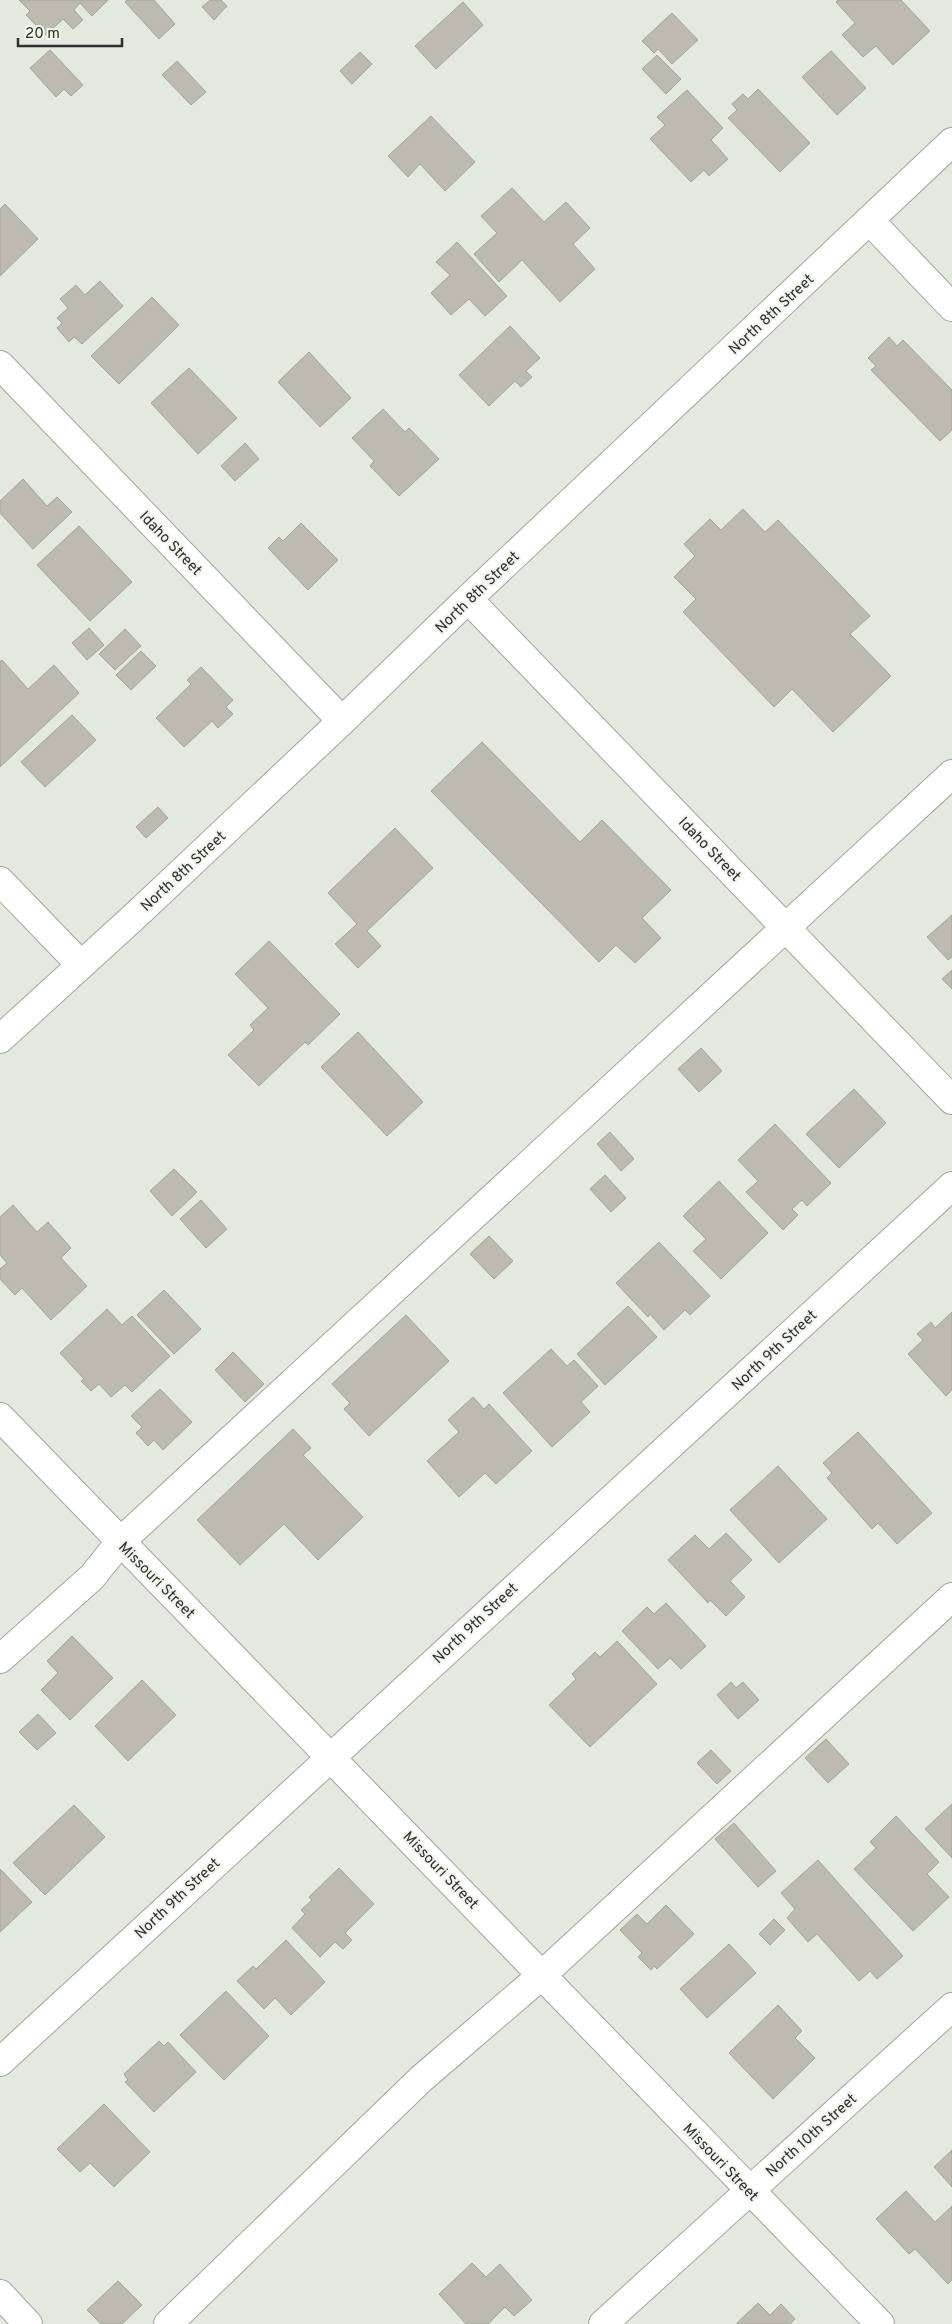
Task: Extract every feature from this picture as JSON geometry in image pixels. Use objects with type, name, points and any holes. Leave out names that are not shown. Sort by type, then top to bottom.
[{"type":"street","name":"North 8th Street","points":[[0,1039],[342,722],[468,599],[952,142]]},
{"type":"street","points":[[870,221],[952,308]]},
{"type":"street","name":"Idaho Street","points":[[0,365],[342,722]]},
{"type":"street","name":"Idaho Street","points":[[468,599],[952,1100]]},
{"type":"street","points":[[0,1659],[92,1578],[120,1542],[952,774]]},
{"type":"street","points":[[0,881],[82,965]]},
{"type":"street","name":"North 9th Street","points":[[0,2062],[952,1186]]},
{"type":"street","name":"Missouri Street","points":[[0,1417],[331,1756],[880,2324]]},
{"type":"street","points":[[168,2324],[421,2079],[542,1975],[952,1597]]},
{"type":"street","name":"North 10th Street","points":[[603,2324],[952,2007]]},
{"type":"street","points":[[0,2294],[28,2324]]},
{"type":"building","points":[[19,0],[108,0],[92,16],[80,3],[74,10],[83,20],[73,29],[63,19],[46,35],[26,15],[30,11]]},
{"type":"building","points":[[127,0],[154,0],[175,24],[159,39],[125,2]]},
{"type":"building","points":[[210,0],[221,0],[227,6],[214,20],[202,7]]},
{"type":"building","points":[[838,0],[901,0],[930,31],[893,65],[876,46],[863,57],[842,35],[855,23],[836,2]]},
{"type":"building","points":[[463,2],[483,25],[436,69],[415,46]]},
{"type":"building","points":[[672,13],[698,40],[672,64],[658,49],[654,53],[642,41]]},
{"type":"building","points":[[50,50],[83,85],[71,96],[64,89],[56,97],[30,68]]},
{"type":"building","points":[[831,51],[866,88],[837,115],[802,77]]},
{"type":"building","points":[[360,52],[372,64],[352,84],[340,71]]},
{"type":"building","points":[[657,55],[681,79],[666,94],[642,69]]},
{"type":"building","points":[[177,61],[206,92],[191,105],[162,75]]},
{"type":"building","points":[[758,89],[810,143],[780,172],[728,118],[737,110],[732,104],[743,94],[748,99]]},
{"type":"building","points":[[687,90],[723,128],[711,140],[728,159],[709,176],[704,170],[691,182],[650,139],[665,125],[657,117]]},
{"type":"building","points":[[431,116],[475,162],[445,191],[420,164],[408,177],[388,156]]},
{"type":"building","points":[[512,188],[544,222],[566,202],[590,228],[573,244],[595,269],[560,302],[522,260],[499,282],[474,254],[497,233],[481,216]]},
{"type":"building","points":[[5,204],[38,239],[0,276],[0,209]]},
{"type":"building","points":[[457,242],[507,296],[485,316],[469,299],[451,315],[431,293],[450,275],[436,262]]},
{"type":"building","points":[[100,281],[123,306],[82,344],[74,337],[69,342],[57,328],[62,323],[57,318],[68,308],[60,299],[76,285],[85,295]]},
{"type":"building","points":[[152,297],[179,325],[119,384],[91,356]]},
{"type":"building","points":[[510,326],[540,358],[526,371],[532,377],[521,387],[515,381],[489,406],[459,375]]},
{"type":"building","points":[[889,337],[897,346],[903,340],[952,390],[952,430],[940,441],[871,370],[876,366],[868,358]]},
{"type":"building","points":[[309,352],[351,398],[320,427],[278,382]]},
{"type":"building","points":[[189,368],[237,418],[198,454],[151,403]]},
{"type":"building","points":[[383,409],[405,432],[409,428],[439,459],[399,496],[370,466],[374,461],[352,438]]},
{"type":"building","points":[[245,443],[259,459],[235,481],[221,466]]},
{"type":"building","points":[[23,479],[47,506],[57,497],[72,512],[33,549],[0,513],[0,501]]},
{"type":"building","points":[[743,509],[765,532],[778,520],[870,616],[850,634],[891,676],[833,732],[792,689],[774,707],[683,612],[696,599],[674,577],[695,556],[684,544],[710,519],[721,530]]},
{"type":"building","points":[[301,523],[338,560],[308,590],[268,548],[279,537],[283,541]]},
{"type":"building","points":[[79,526],[132,582],[90,621],[37,565]]},
{"type":"building","points":[[89,628],[104,645],[87,660],[72,643]]},
{"type":"building","points":[[125,629],[141,646],[115,670],[99,654]]},
{"type":"building","points":[[141,651],[156,666],[131,690],[116,675]]},
{"type":"building","points":[[2,660],[28,689],[54,665],[79,693],[0,767],[0,662]]},
{"type":"building","points":[[201,667],[233,700],[226,707],[233,714],[218,728],[212,721],[184,747],[156,718],[191,684],[187,680]]},
{"type":"building","points":[[72,715],[96,740],[45,787],[21,762]]},
{"type":"building","points":[[482,742],[580,842],[602,820],[671,890],[642,918],[661,938],[635,963],[616,945],[599,962],[431,791]]},
{"type":"building","points":[[158,807],[168,818],[146,838],[136,827]]},
{"type":"building","points":[[395,828],[433,868],[367,931],[381,946],[358,968],[335,944],[357,924],[328,893]]},
{"type":"building","points":[[952,915],[952,957],[948,960],[927,937]]},
{"type":"building","points":[[269,941],[340,1014],[308,1045],[305,1042],[259,1086],[228,1055],[254,1030],[250,1025],[268,1008],[235,974]]},
{"type":"building","points":[[952,970],[952,989],[942,979]]},
{"type":"building","points":[[358,1032],[423,1102],[387,1136],[321,1067]]},
{"type":"building","points":[[701,1048],[722,1071],[699,1092],[678,1069]]},
{"type":"building","points":[[854,1089],[886,1123],[839,1168],[806,1134]]},
{"type":"building","points":[[775,1124],[831,1183],[807,1206],[802,1200],[792,1209],[798,1215],[783,1230],[746,1192],[758,1181],[738,1160]]},
{"type":"building","points":[[610,1132],[634,1159],[621,1171],[597,1144]]},
{"type":"building","points":[[174,1169],[197,1192],[172,1216],[150,1191]]},
{"type":"building","points":[[605,1175],[626,1198],[611,1212],[590,1189]]},
{"type":"building","points":[[719,1181],[768,1233],[721,1279],[693,1251],[706,1239],[683,1216]]},
{"type":"building","points":[[201,1200],[227,1229],[206,1248],[180,1219]]},
{"type":"building","points":[[13,1205],[37,1232],[48,1222],[71,1248],[61,1258],[87,1286],[51,1320],[22,1288],[15,1295],[0,1279],[0,1269],[7,1263],[0,1255],[0,1217]]},
{"type":"building","points":[[489,1236],[513,1261],[494,1279],[470,1254]]},
{"type":"building","points":[[659,1242],[710,1296],[690,1315],[685,1310],[664,1330],[650,1314],[648,1317],[616,1283]]},
{"type":"building","points":[[164,1290],[201,1329],[174,1354],[137,1315]]},
{"type":"building","points":[[628,1306],[657,1337],[605,1385],[577,1354]]},
{"type":"building","points":[[107,1309],[122,1325],[132,1316],[170,1356],[132,1392],[125,1385],[111,1397],[99,1384],[91,1391],[81,1381],[84,1379],[60,1353]]},
{"type":"building","points":[[952,1312],[952,1390],[946,1396],[908,1354],[923,1340],[917,1334],[931,1322],[935,1328]]},
{"type":"building","points":[[406,1315],[449,1361],[369,1436],[344,1409],[350,1403],[332,1384]]},
{"type":"building","points":[[551,1349],[567,1366],[574,1360],[598,1386],[581,1402],[590,1412],[552,1447],[503,1393]]},
{"type":"building","points":[[233,1352],[264,1384],[245,1402],[215,1370]]},
{"type":"building","points":[[160,1389],[192,1422],[163,1450],[154,1440],[148,1446],[136,1433],[142,1427],[131,1416]]},
{"type":"building","points":[[473,1397],[484,1409],[489,1404],[532,1451],[496,1484],[485,1473],[459,1497],[427,1461],[459,1432],[448,1420]]},
{"type":"building","points":[[293,1429],[311,1448],[303,1455],[363,1517],[318,1560],[284,1524],[240,1565],[197,1520]]},
{"type":"building","points":[[858,1432],[932,1513],[897,1544],[878,1523],[872,1529],[827,1478],[832,1473],[823,1463]]},
{"type":"building","points":[[778,1466],[827,1519],[779,1563],[730,1510]]},
{"type":"building","points":[[726,1533],[752,1560],[730,1581],[745,1597],[726,1616],[710,1600],[708,1603],[668,1560],[695,1535],[709,1549]]},
{"type":"building","points":[[666,1603],[706,1646],[681,1669],[670,1658],[658,1669],[622,1631],[647,1607],[654,1614]]},
{"type":"building","points":[[72,1636],[113,1678],[70,1720],[41,1690],[58,1673],[47,1661]]},
{"type":"building","points":[[617,1641],[657,1684],[590,1747],[549,1705],[576,1679],[572,1674],[595,1652],[600,1657]]},
{"type":"building","points":[[142,1680],[176,1715],[128,1761],[95,1726]]},
{"type":"building","points":[[731,1682],[736,1688],[743,1682],[759,1700],[738,1719],[717,1695]]},
{"type":"building","points":[[38,1714],[56,1733],[37,1750],[19,1732]]},
{"type":"building","points":[[826,1739],[849,1764],[828,1783],[805,1758]]},
{"type":"building","points":[[711,1750],[731,1771],[717,1784],[697,1763]]},
{"type":"building","points":[[952,1804],[952,1858],[925,1829]]},
{"type":"building","points":[[74,1805],[105,1837],[45,1895],[13,1863]]},
{"type":"building","points":[[896,1816],[939,1862],[927,1874],[949,1897],[913,1931],[854,1869],[876,1848],[870,1842]]},
{"type":"building","points":[[734,1823],[776,1871],[758,1887],[715,1839]]},
{"type":"building","points":[[818,1860],[903,1956],[877,1979],[870,1971],[859,1981],[817,1934],[808,1942],[787,1918],[795,1909],[781,1893]]},
{"type":"building","points":[[339,1868],[374,1904],[345,1933],[352,1940],[343,1949],[335,1942],[320,1957],[292,1928],[305,1914],[301,1910],[312,1900],[309,1897]]},
{"type":"building","points":[[0,1869],[32,1902],[0,1932]]},
{"type":"building","points":[[666,1905],[694,1934],[657,1969],[654,1966],[651,1970],[638,1957],[642,1953],[620,1930],[637,1914],[647,1924]]},
{"type":"building","points":[[774,1919],[785,1930],[770,1945],[759,1934]]},
{"type":"building","points":[[286,1940],[325,1982],[291,2015],[275,1998],[264,2009],[237,1981],[253,1966],[256,1969]]},
{"type":"building","points":[[729,1944],[756,1973],[707,2018],[680,1989]]},
{"type":"building","points":[[226,1991],[269,2036],[224,2080],[180,2035]]},
{"type":"building","points":[[778,2005],[802,2031],[795,2038],[815,2058],[773,2099],[729,2053]]},
{"type":"building","points":[[159,2041],[164,2046],[168,2042],[196,2072],[154,2112],[125,2082],[128,2080],[124,2074]]},
{"type":"building","points":[[104,2104],[150,2152],[114,2187],[90,2163],[80,2172],[57,2149]]},
{"type":"building","points":[[952,2150],[952,2187],[934,2167]]},
{"type":"building","points":[[906,2191],[935,2222],[952,2206],[952,2280],[948,2284],[915,2249],[909,2254],[876,2219]]},
{"type":"building","points":[[472,2263],[486,2277],[500,2264],[532,2300],[514,2316],[505,2307],[488,2324],[466,2324],[439,2294]]},
{"type":"building","points":[[118,2281],[142,2305],[122,2324],[101,2324],[87,2310]]},
{"type":"building","points":[[758,2303],[770,2315],[781,2304],[795,2319],[790,2324],[736,2324]]}]
